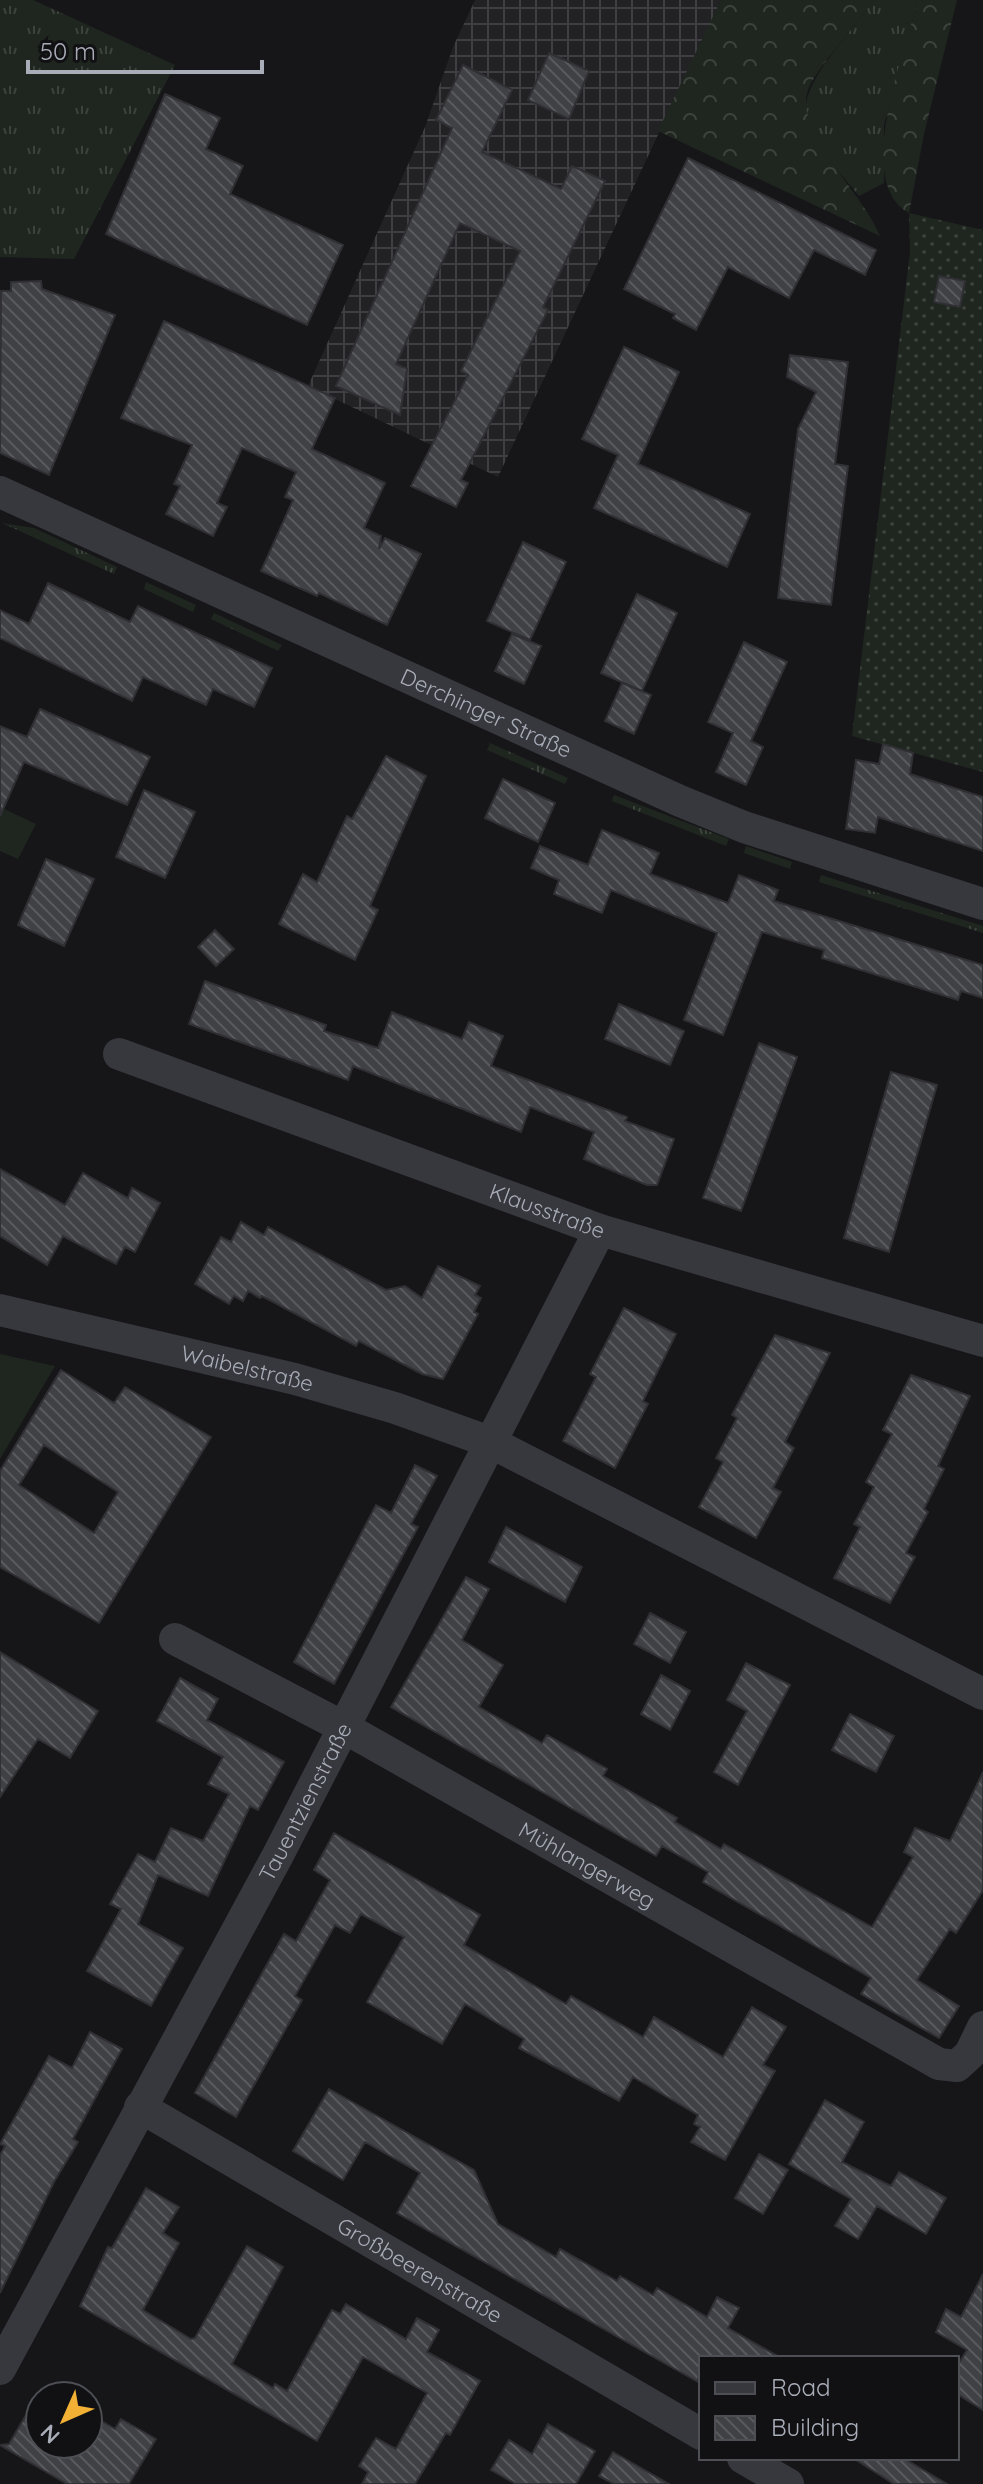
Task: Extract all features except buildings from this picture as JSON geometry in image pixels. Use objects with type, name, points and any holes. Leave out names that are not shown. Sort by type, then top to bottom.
[{"type":"street","name":"Derchinger Straße","points":[[0,492],[671,798],[744,827],[983,904]]},
{"type":"street","name":"Klausstraße","points":[[119,1054],[600,1230],[983,1341]]},
{"type":"street","name":"Tauentzienstraße","points":[[0,2369],[345,1728],[600,1230]]},
{"type":"street","name":"Waibelstraße","points":[[0,1310],[295,1379],[395,1408],[490,1442]]},
{"type":"street","points":[[490,1442],[983,1694]]},
{"type":"street","name":"Mühlangerweg","points":[[175,1639],[345,1728],[939,2064],[957,2066],[970,2054],[983,2027]]},
{"type":"street","name":"Großbeerenstraße","points":[[140,2107],[699,2433]]},
{"type":"street","points":[[746,2460],[788,2484]]},
{"type":"shaded area","points":[[475,0],[721,0],[498,477],[308,386],[425,127],[453,47]]},
{"type":"green space","points":[[0,0],[33,0],[175,65],[74,259],[0,257]]},
{"type":"green space","points":[[721,0],[873,0],[812,81],[806,106],[820,143],[872,219],[880,236],[658,131]]},
{"type":"green space","points":[[873,0],[918,0],[884,125],[884,183],[859,196],[816,140],[807,120],[806,106],[818,75]]},
{"type":"green space","points":[[918,0],[957,0],[924,134],[909,213],[893,197],[885,174],[884,145],[895,81]]},
{"type":"green space","points":[[909,213],[983,230],[983,772],[852,736],[910,252]]},
{"type":"green space","points":[[2,523],[34,528],[117,567],[114,574]]},
{"type":"green space","points":[[146,582],[196,605],[193,612],[144,589]]},
{"type":"green space","points":[[214,613],[282,645],[278,651],[211,619]]},
{"type":"green space","points":[[490,743],[568,778],[565,784],[487,750]]},
{"type":"green space","points":[[614,795],[729,839],[726,846],[612,801]]},
{"type":"green space","points":[[0,807],[36,824],[18,859],[0,851]]},
{"type":"green space","points":[[746,846],[792,862],[790,869],[744,853]]},
{"type":"green space","points":[[821,875],[983,926],[983,933],[819,882]]},
{"type":"green space","points":[[0,1354],[55,1366],[0,1459]]}]
